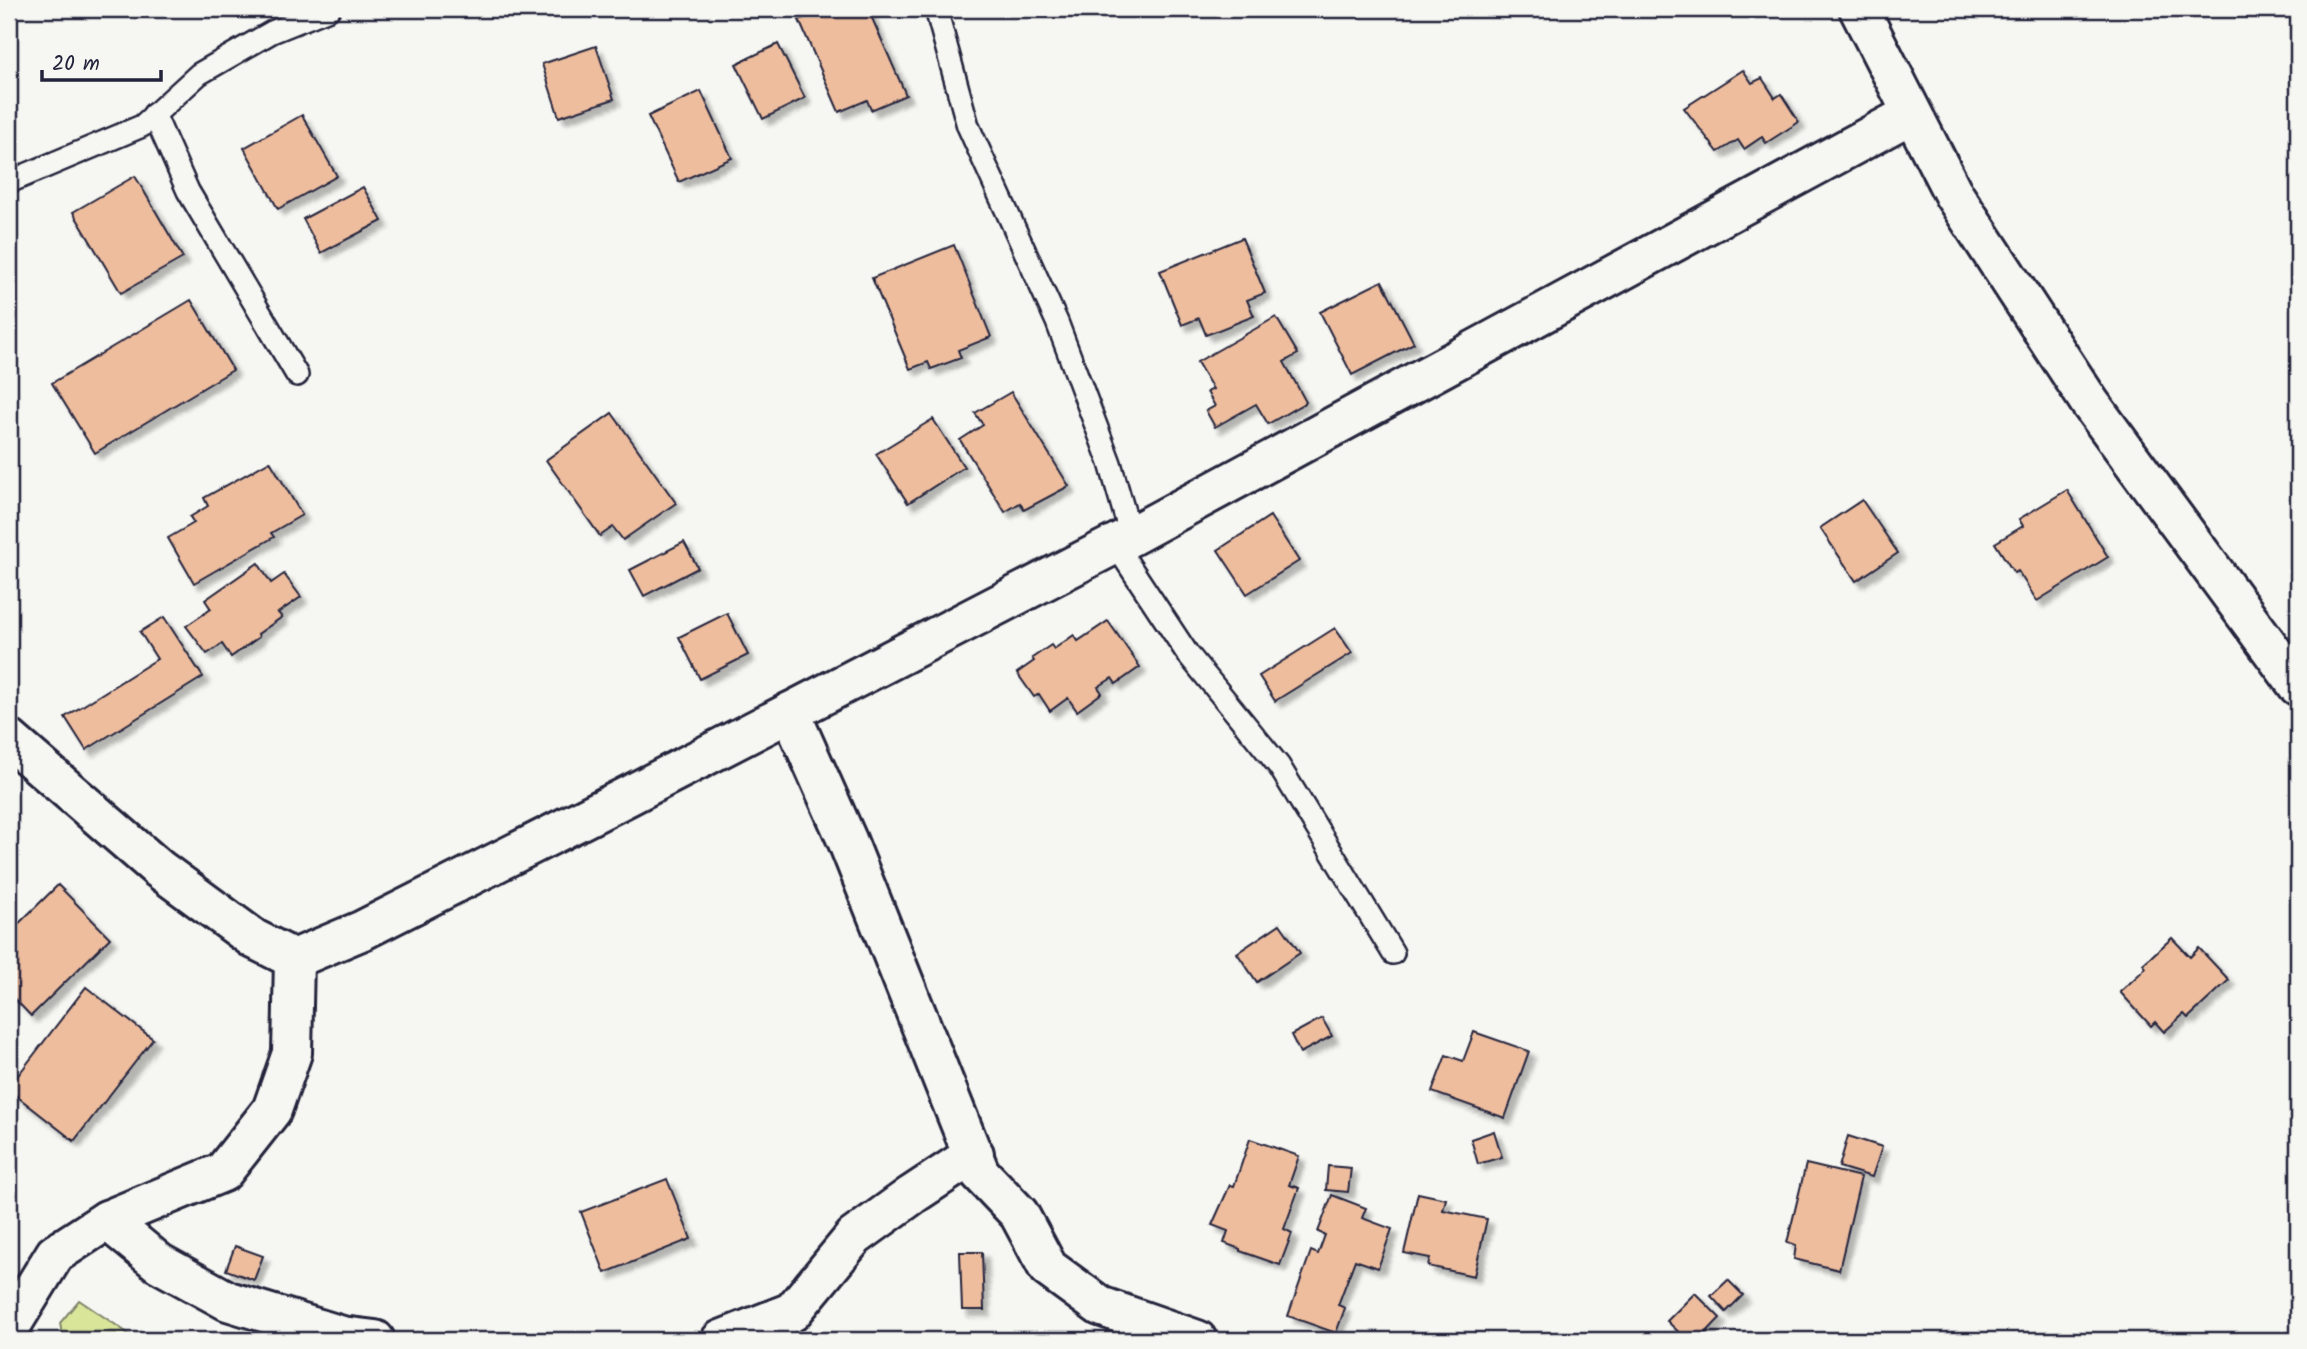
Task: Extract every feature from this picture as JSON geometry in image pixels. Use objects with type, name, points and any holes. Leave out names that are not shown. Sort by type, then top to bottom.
[{"type":"street","points":[[1859,9],[1954,195],[2090,403],[2298,686]]},
{"type":"street","points":[[9,739],[159,869],[254,939],[294,959],[363,930],[1123,540],[1911,114]]},
{"type":"street","points":[[790,712],[847,840],[980,1173],[1019,1214],[1048,1268],[1100,1306],[1197,1340]]},
{"type":"street","points":[[9,1337],[12,1324],[55,1254],[107,1220],[223,1172],[272,1110],[292,1053],[294,959]]},
{"type":"street","points":[[721,1340],[792,1312],[854,1237],[974,1154]]},
{"type":"street","points":[[107,1220],[159,1263],[228,1301],[342,1336],[375,1340]]},
{"type":"lane","points":[[9,182],[142,125],[199,74],[272,32],[329,9]]},
{"type":"lane","points":[[936,9],[968,125],[1057,322],[1110,463],[1123,540],[1187,653],[1279,766],[1393,953]]},
{"type":"lane","points":[[154,114],[188,191],[297,375]]},
{"type":"green space","points":[[79,1300],[138,1340],[63,1340],[60,1323]]},
{"type":"building","points":[[825,9],[868,9],[906,95],[871,110],[867,100],[839,112],[799,20]]},
{"type":"building","points":[[778,44],[805,98],[763,119],[736,64]]},
{"type":"building","points":[[596,46],[614,99],[559,117],[542,64]]},
{"type":"building","points":[[1743,70],[1752,83],[1762,78],[1775,98],[1781,94],[1799,122],[1766,143],[1762,137],[1744,149],[1738,140],[1718,152],[1684,108]]},
{"type":"building","points":[[701,91],[732,158],[679,182],[648,116]]},
{"type":"building","points":[[302,115],[337,176],[278,209],[244,148]]},
{"type":"building","points":[[135,176],[183,258],[121,293],[73,212]]},
{"type":"building","points":[[363,187],[382,221],[321,253],[303,219]]},
{"type":"building","points":[[1242,238],[1265,293],[1247,300],[1254,316],[1206,335],[1199,318],[1182,325],[1160,271]]},
{"type":"building","points":[[954,245],[991,337],[958,350],[961,358],[931,369],[928,362],[910,369],[872,278]]},
{"type":"building","points":[[1382,281],[1414,343],[1352,375],[1320,312]]},
{"type":"building","points":[[191,300],[233,370],[95,453],[52,383]]},
{"type":"building","points":[[1276,317],[1298,354],[1284,362],[1306,402],[1268,424],[1256,404],[1215,427],[1206,411],[1215,406],[1207,392],[1213,389],[1197,362]]},
{"type":"building","points":[[1011,392],[1069,486],[1024,510],[1020,503],[1005,512],[960,440],[983,425],[975,413]]},
{"type":"building","points":[[612,413],[676,503],[623,540],[613,527],[600,536],[546,460]]},
{"type":"building","points":[[933,419],[964,467],[908,503],[876,454]]},
{"type":"building","points":[[270,461],[302,515],[271,533],[274,537],[194,583],[168,538],[194,523],[190,517],[208,506],[204,498]]},
{"type":"building","points":[[2067,490],[2108,557],[2037,601],[2018,571],[2014,573],[1995,543],[2023,526],[2019,519]]},
{"type":"building","points":[[1862,500],[1898,553],[1856,581],[1820,528]]},
{"type":"building","points":[[1270,516],[1299,561],[1247,594],[1218,550]]},
{"type":"building","points":[[684,542],[698,568],[644,596],[630,570]]},
{"type":"building","points":[[258,563],[271,583],[284,574],[301,597],[278,613],[282,617],[258,634],[259,637],[231,657],[222,644],[207,654],[186,626],[211,609],[205,600]]},
{"type":"building","points":[[727,613],[748,655],[700,679],[679,637]]},
{"type":"building","points":[[164,617],[203,677],[86,750],[65,717],[157,659],[140,632]]},
{"type":"building","points":[[1108,621],[1140,667],[1116,684],[1112,678],[1098,687],[1102,693],[1077,711],[1068,698],[1050,711],[1039,694],[1034,697],[1017,673],[1051,645],[1054,649],[1074,635],[1078,641]]},
{"type":"building","points":[[1335,628],[1352,653],[1275,701],[1259,676]]},
{"type":"building","points":[[58,885],[110,938],[31,1016],[9,993],[9,933]]},
{"type":"building","points":[[1280,924],[1300,953],[1257,982],[1237,953]]},
{"type":"building","points":[[2172,938],[2190,957],[2199,948],[2229,980],[2188,1018],[2184,1014],[2164,1032],[2155,1022],[2151,1026],[2120,992],[2146,968],[2143,964]]},
{"type":"building","points":[[86,987],[153,1039],[74,1141],[9,1090],[9,1087]]},
{"type":"building","points":[[1322,1018],[1332,1036],[1300,1053],[1291,1035]]},
{"type":"building","points":[[1474,1032],[1529,1051],[1505,1118],[1432,1092],[1446,1055],[1463,1061]]},
{"type":"building","points":[[1494,1131],[1502,1157],[1478,1164],[1471,1139]]},
{"type":"building","points":[[1848,1136],[1882,1147],[1872,1177],[1839,1167]]},
{"type":"building","points":[[1250,1139],[1299,1156],[1289,1185],[1299,1188],[1284,1229],[1292,1233],[1280,1265],[1224,1243],[1228,1231],[1212,1225],[1230,1185],[1234,1186]]},
{"type":"building","points":[[1806,1164],[1861,1177],[1839,1270],[1794,1259],[1796,1245],[1787,1243]]},
{"type":"building","points":[[1328,1166],[1351,1168],[1348,1192],[1326,1190]]},
{"type":"building","points":[[667,1179],[691,1239],[605,1273],[581,1212]]},
{"type":"building","points":[[1418,1193],[1446,1199],[1443,1210],[1487,1219],[1474,1276],[1428,1266],[1430,1258],[1404,1253]]},
{"type":"building","points":[[1332,1195],[1366,1208],[1362,1218],[1392,1229],[1378,1268],[1355,1260],[1338,1305],[1345,1308],[1336,1333],[1288,1316],[1311,1251],[1318,1254],[1325,1235],[1318,1232]]},
{"type":"building","points":[[235,1246],[263,1256],[254,1280],[226,1270]]},
{"type":"building","points":[[960,1252],[982,1252],[984,1310],[962,1310]]},
{"type":"building","points":[[1728,1280],[1743,1295],[1726,1312],[1711,1296]]},
{"type":"building","points":[[1695,1293],[1720,1318],[1699,1340],[1687,1340],[1667,1321]]}]
